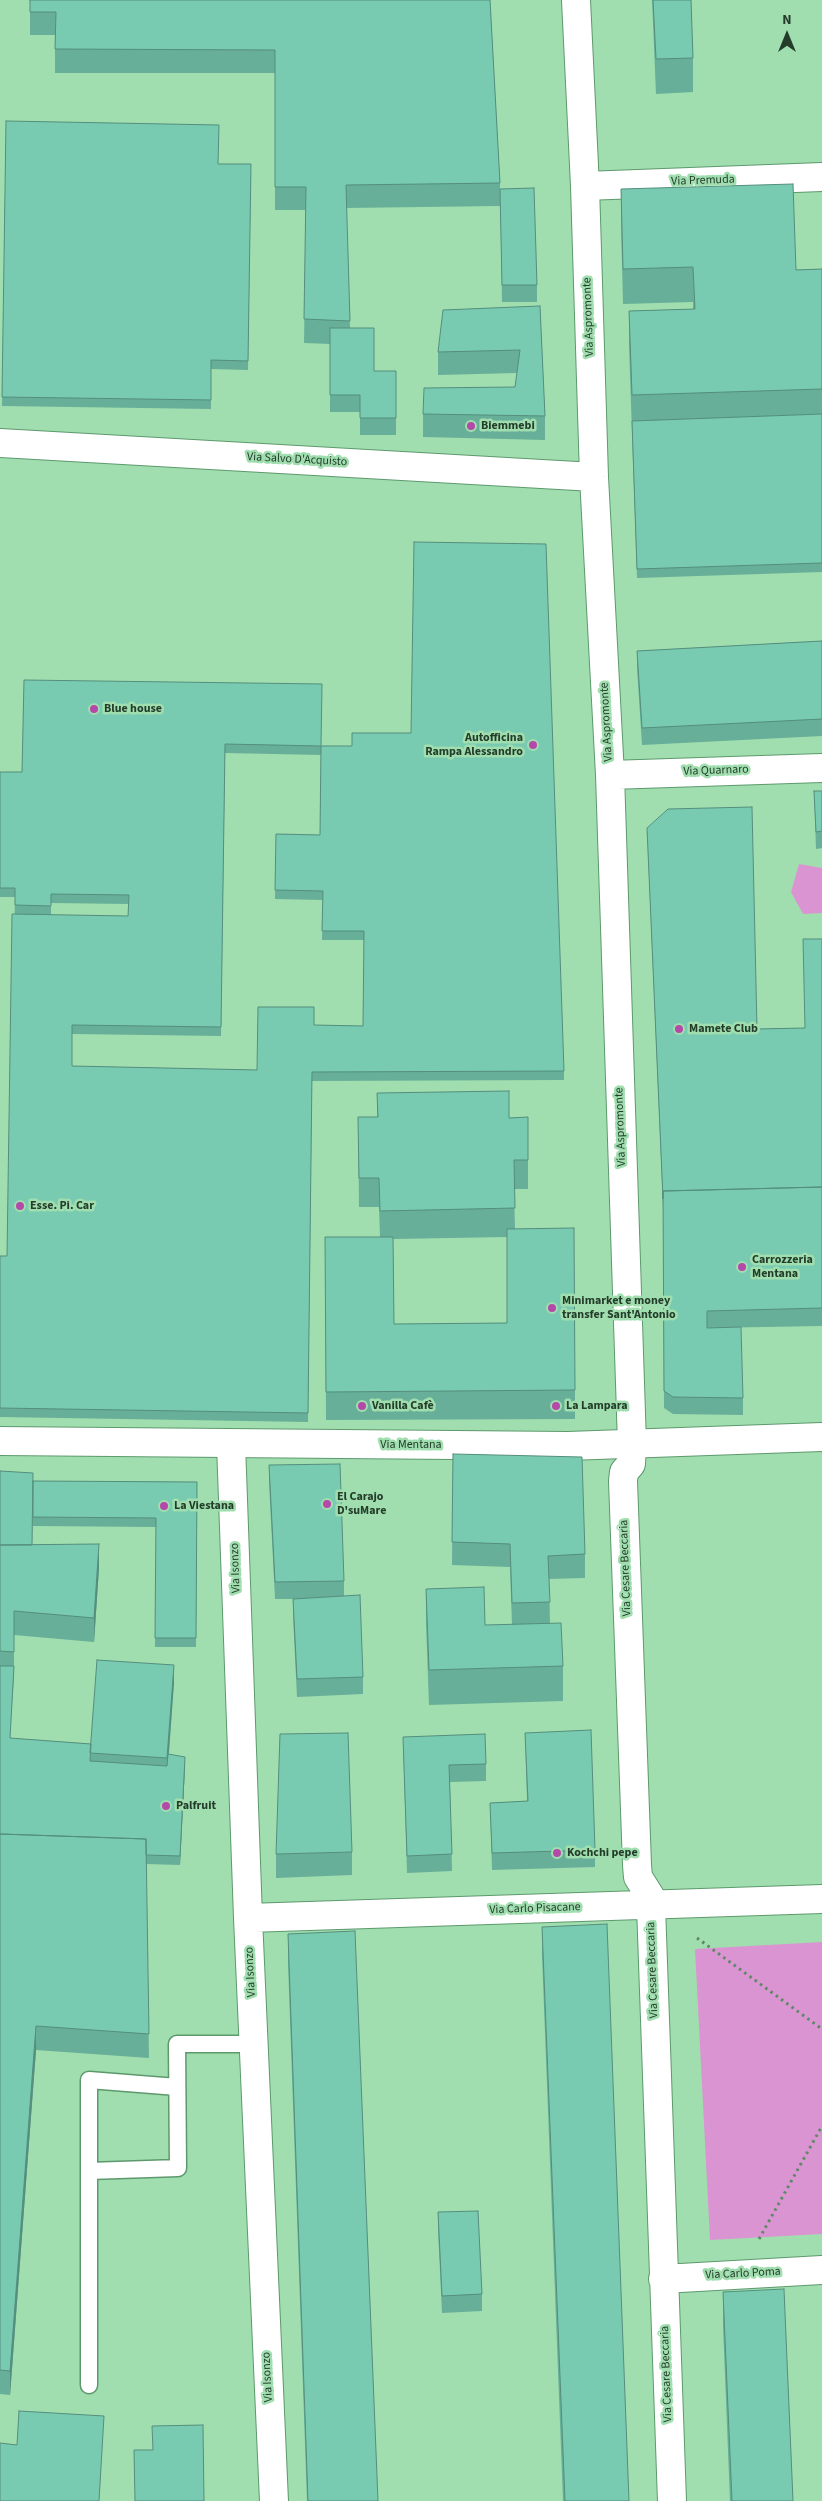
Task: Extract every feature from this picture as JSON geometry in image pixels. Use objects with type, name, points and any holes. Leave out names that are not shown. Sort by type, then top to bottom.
[{"type":"street","name":"Via Aspromonte","points":[[576,0],[585,186],[594,477],[610,775],[632,1444]]},
{"type":"street","name":"Via Premuda","points":[[585,186],[822,177]]},
{"type":"street","name":"Via Salvo D'Acquisto","points":[[0,443],[594,477]]},
{"type":"street","name":"Via Quarnaro","points":[[610,775],[822,768]]},
{"type":"street","name":"Via Mentana","points":[[0,1441],[231,1444],[632,1444],[822,1438]]},
{"type":"street","name":"Via Isonzo","points":[[231,1444],[248,1918],[274,2501]]},
{"type":"street","name":"Via Cesare Beccaria","points":[[632,1444],[631,1464],[624,1472],[624,1481],[636,1865],[638,1877],[650,1896],[651,1906],[672,2501]]},
{"type":"street","name":"Via Carlo Pisacane","points":[[248,1918],[822,1899]]},
{"type":"street","name":"Via Carlo Poma","points":[[664,2279],[822,2270]]},
{"type":"lane","points":[[89,2171],[178,2168],[176,2044],[254,2044]]},
{"type":"lane","points":[[89,2385],[89,2080],[177,2087]]},
{"type":"path","points":[[651,1906],[822,2029]]},
{"type":"path","points":[[739,2274],[822,2126]]},
{"type":"shaded area","points":[[799,864],[822,868],[822,913],[803,914],[791,892]]},
{"type":"shaded area","points":[[822,1942],[822,2234],[710,2240],[695,1949]]},
{"type":"building","points":[[30,0],[490,0],[500,183],[346,185],[350,321],[304,319],[306,187],[275,187],[275,50],[55,49],[56,12],[30,12]]},
{"type":"building","points":[[653,0],[691,0],[693,58],[656,59]]},
{"type":"building","points":[[6,121],[219,125],[218,164],[251,164],[248,361],[211,360],[211,400],[2,397]]},
{"type":"building","points":[[793,184],[796,270],[822,269],[822,389],[632,395],[629,311],[695,309],[693,267],[623,269],[621,189]]},
{"type":"building","points":[[534,188],[537,285],[502,285],[500,189]]},
{"type":"building","points":[[540,306],[545,416],[423,414],[424,388],[515,387],[520,350],[438,352],[443,310]]},
{"type":"building","points":[[330,328],[374,328],[374,371],[396,371],[396,418],[360,418],[360,395],[330,395]]},
{"type":"building","points":[[822,414],[822,563],[637,569],[632,421]]},
{"type":"building","points":[[414,542],[546,544],[564,1071],[312,1072],[308,1413],[0,1408],[0,1256],[7,1256],[12,914],[128,916],[129,895],[51,894],[51,906],[15,905],[15,888],[0,888],[0,772],[22,772],[24,680],[322,684],[321,746],[352,746],[352,733],[411,733]],"holes":[[[225,744],[321,746],[320,835],[276,834],[275,890],[323,891],[322,931],[364,931],[363,1026],[314,1025],[314,1007],[258,1007],[257,1070],[72,1066],[72,1025],[221,1027]]]},
{"type":"building","points":[[822,641],[822,719],[642,728],[637,651]]},
{"type":"building","points":[[814,791],[822,791],[822,831],[816,832]]},
{"type":"building","points":[[752,807],[757,1029],[805,1028],[803,939],[822,939],[822,1187],[663,1191],[663,1199],[647,828],[668,809]]},
{"type":"building","points":[[509,1091],[509,1118],[528,1117],[528,1160],[514,1160],[515,1208],[380,1211],[379,1178],[359,1178],[358,1117],[378,1117],[377,1093]]},
{"type":"building","name":"Carrozzeria Mentana","points":[[822,1187],[822,1308],[707,1311],[707,1328],[741,1327],[743,1398],[673,1397],[664,1391],[663,1191]]},
{"type":"building","points":[[574,1228],[575,1390],[326,1392],[325,1237],[393,1237],[394,1324],[507,1323],[507,1229]]},
{"type":"building","points":[[453,1454],[582,1457],[585,1554],[548,1556],[550,1602],[512,1603],[510,1544],[452,1542]]},
{"type":"building","points":[[340,1464],[344,1581],[275,1582],[269,1465]]},
{"type":"building","points":[[0,1471],[33,1473],[32,1545],[0,1545]]},
{"type":"building","points":[[33,1481],[197,1482],[196,1638],[155,1638],[156,1518],[33,1517]]},
{"type":"building","points":[[99,1544],[94,1618],[14,1611],[14,1652],[0,1651],[0,1545]]},
{"type":"building","points":[[484,1587],[485,1625],[561,1623],[563,1666],[429,1670],[426,1589]]},
{"type":"building","points":[[360,1595],[363,1677],[297,1679],[293,1599]]},
{"type":"building","points":[[97,1660],[174,1665],[167,1758],[90,1753]]},
{"type":"building","points":[[0,1666],[14,1666],[10,1738],[91,1744],[90,1761],[167,1766],[168,1754],[185,1757],[180,1856],[146,1855],[146,1839],[0,1834]]},
{"type":"building","points":[[591,1730],[595,1850],[492,1853],[490,1803],[528,1801],[525,1733]]},
{"type":"building","points":[[348,1733],[352,1852],[276,1854],[280,1734]]},
{"type":"building","points":[[485,1734],[486,1764],[449,1765],[452,1854],[407,1856],[403,1737]]},
{"type":"building","points":[[0,1834],[146,1839],[149,2034],[36,2026],[10,2371],[0,2370]]},
{"type":"building","points":[[607,1924],[629,2501],[565,2501],[542,1927]]},
{"type":"building","points":[[355,1931],[378,2501],[308,2501],[288,1934]]},
{"type":"building","points":[[478,2211],[482,2294],[442,2296],[438,2212]]},
{"type":"building","points":[[784,2289],[793,2501],[732,2501],[723,2292]]},
{"type":"building","points":[[19,2411],[104,2416],[99,2501],[0,2501],[0,2443],[17,2445]]},
{"type":"building","points":[[203,2425],[204,2501],[135,2501],[134,2450],[153,2450],[152,2426]]},
{"type":"place","name":"Biemmebi","points":[[471,426]]},
{"type":"place","name":"Blue house","points":[[94,709]]},
{"type":"place","name":"Autofficina Rampa Alessandro","points":[[533,745]]},
{"type":"place","name":"Mamete Club","points":[[679,1029]]},
{"type":"place","name":"Esse. Pi. Car","points":[[20,1206]]},
{"type":"place","name":"Carrozzeria Mentana","points":[[742,1267]]},
{"type":"place","name":"Minimarket e money transfer Sant'Antonio","points":[[552,1308]]},
{"type":"place","name":"Vanilla Cafè","points":[[362,1406]]},
{"type":"place","name":"La Lampara","points":[[556,1406]]},
{"type":"place","name":"El Carajo D'suMare","points":[[327,1504]]},
{"type":"place","name":"La Viestana","points":[[164,1506]]},
{"type":"place","name":"Palfruit","points":[[166,1806]]},
{"type":"place","name":"Kochchi pepe","points":[[557,1853]]}]
